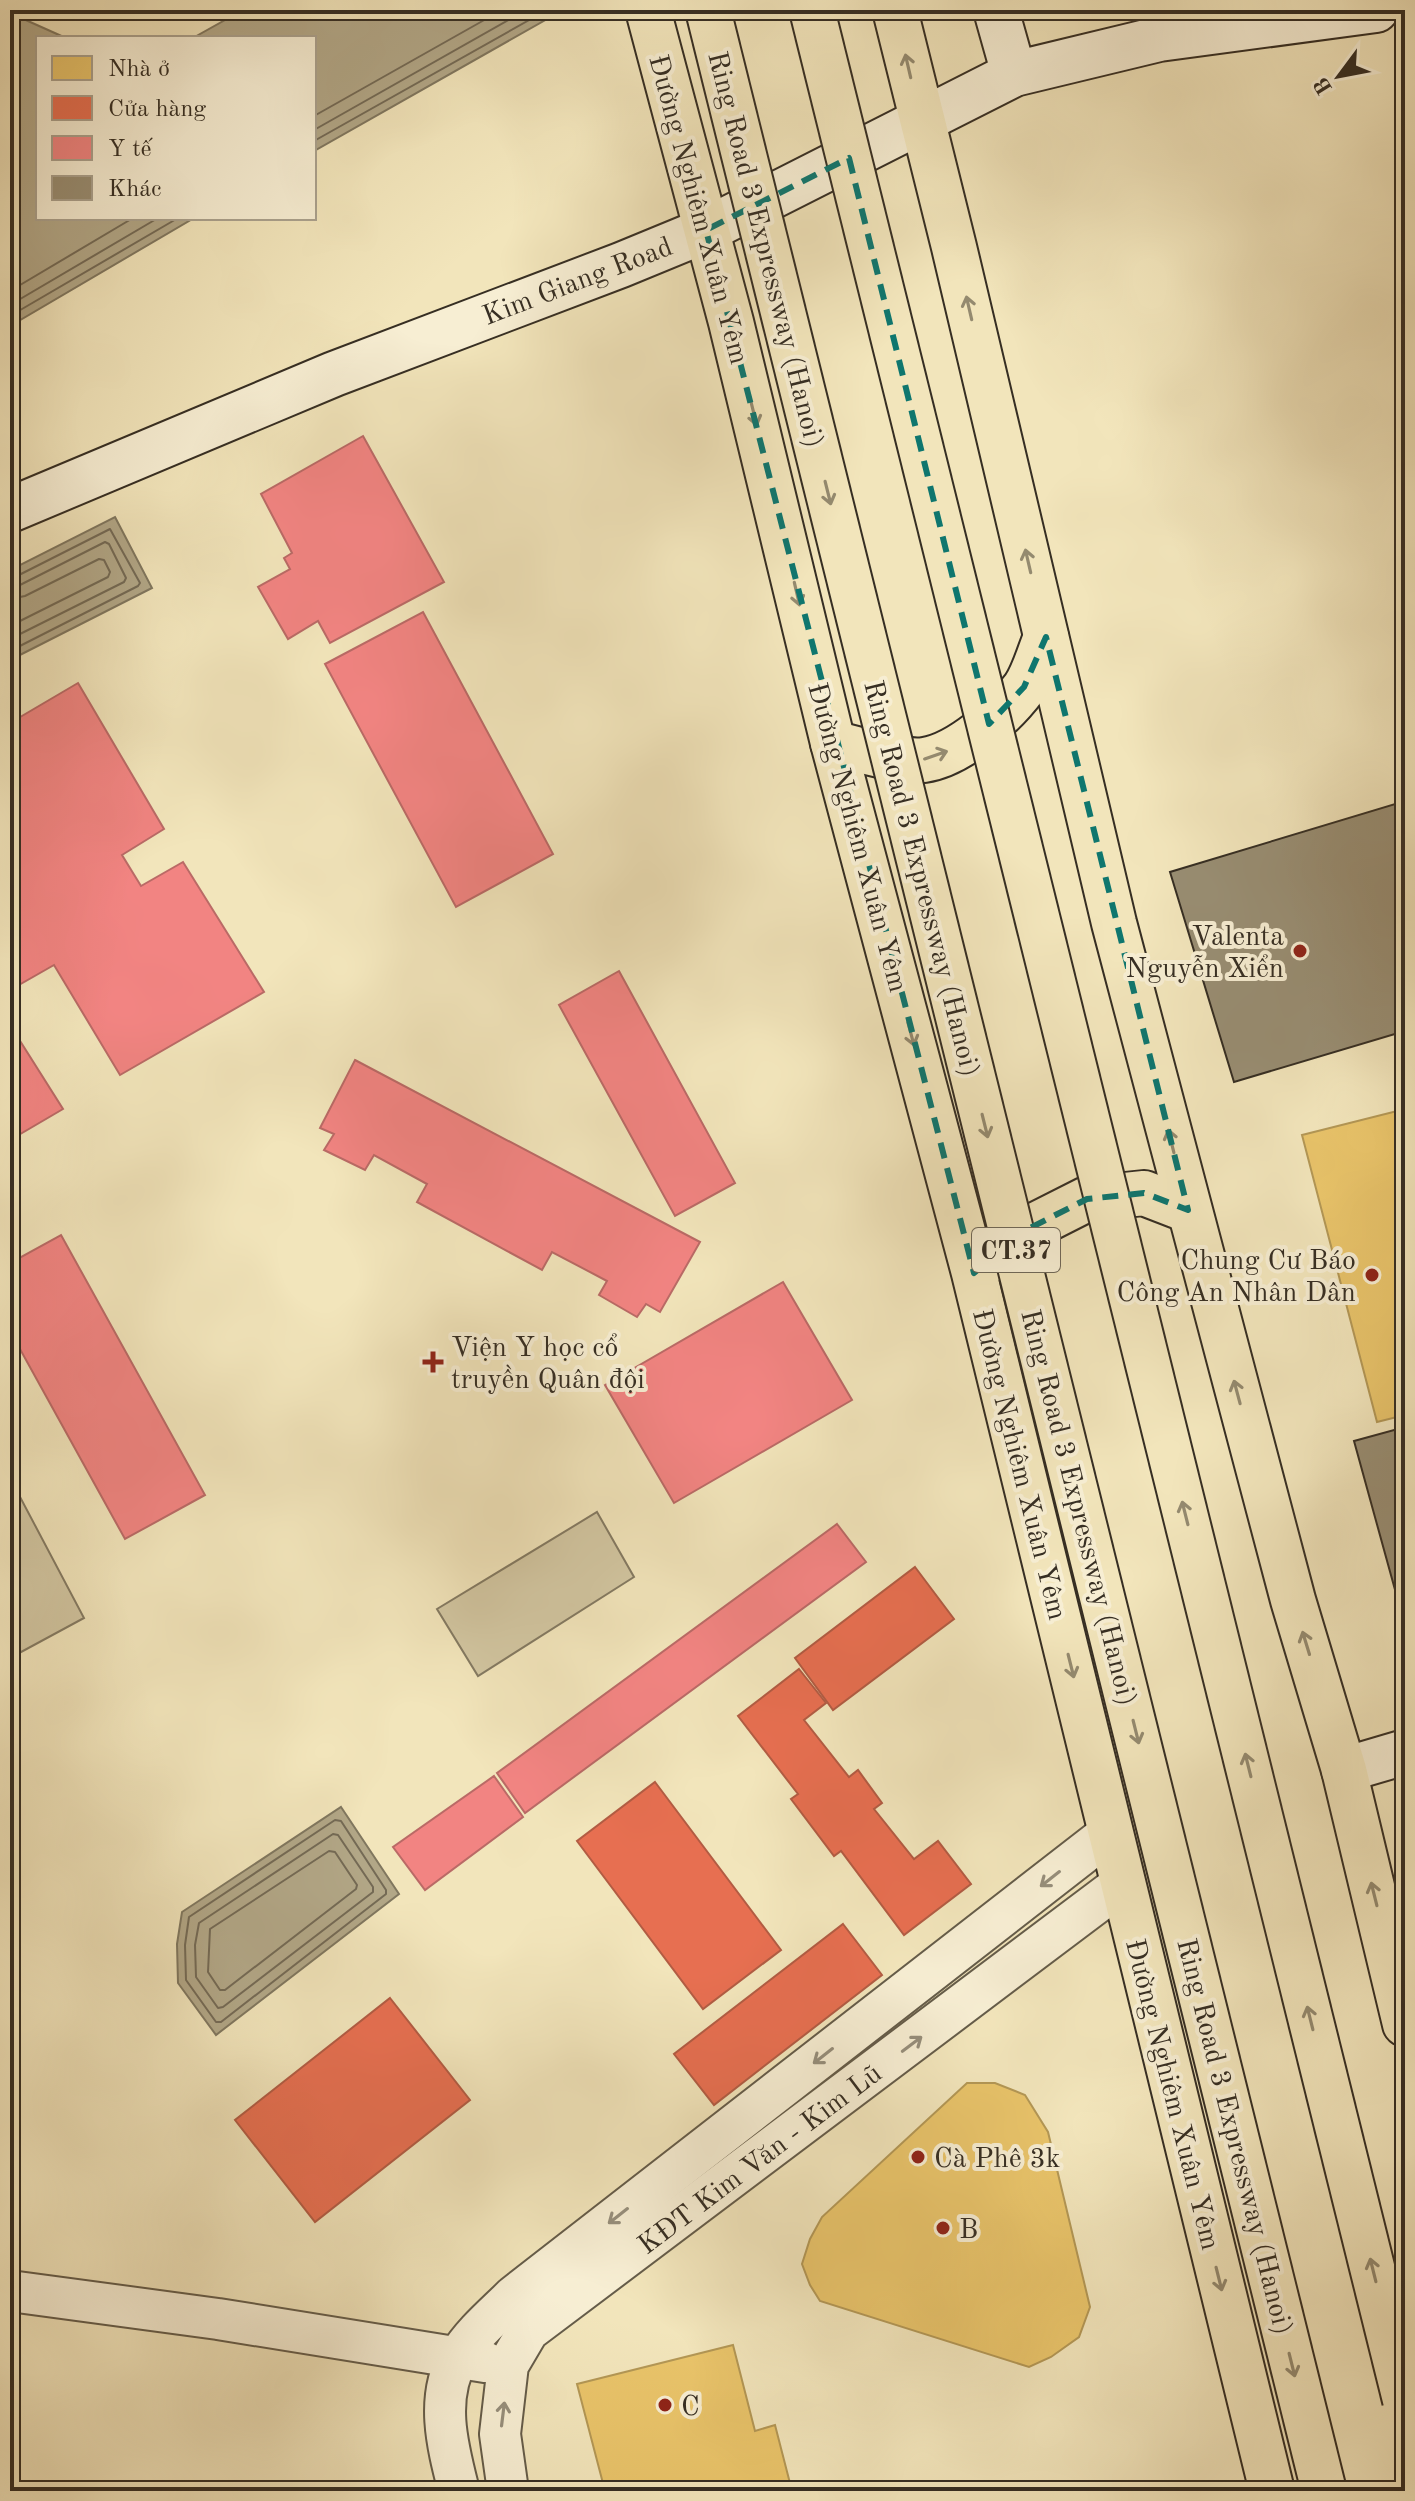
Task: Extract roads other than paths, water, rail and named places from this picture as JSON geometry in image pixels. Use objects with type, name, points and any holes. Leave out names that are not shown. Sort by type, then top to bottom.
[{"type":"main road","name":"Ring Road 3 Expressway (Hanoi)","points":[[708,10],[1324,2491]]},
{"type":"main road","points":[[812,10],[1405,2400]]},
{"type":"main road","points":[[895,10],[1114,923],[1293,1600],[1344,1770],[1405,2024]]},
{"type":"main road","points":[[996,10],[1014,74]]},
{"type":"main road","name":"Kim Giang Road","points":[[10,510],[334,374],[706,230],[1014,74],[1159,39],[1376,10]]},
{"type":"main road","name":"Đường Nghiêm Xuân Yêm","points":[[649,16],[706,230],[833,743],[974,1273],[1272,2491]]},
{"type":"main road","points":[[833,743],[882,755],[924,760],[949,751],[986,727],[1024,687],[1046,637]]},
{"type":"main road","points":[[974,1273],[1020,1233],[1087,1199],[1144,1193],[1188,1210]]},
{"type":"main road","points":[[1344,1770],[1405,1752]]},
{"type":"street","name":"KĐT Kim Văn - Kim Lũ","points":[[459,2491],[446,2440],[445,2401],[457,2359],[473,2337],[514,2296],[1112,1831]]},
{"type":"street","name":"KĐT Kim Văn - Kim Lũ","points":[[508,2491],[500,2434],[508,2365],[528,2331],[1123,1883]]},
{"type":"street","points":[[692,2157],[721,2188]]},
{"type":"street","points":[[10,2291],[218,2319],[508,2365]]},
{"type":"water","points":[[243,10],[563,10],[316,150],[316,36],[197,36]]},
{"type":"water","points":[[10,13],[62,36],[36,36],[36,220],[191,220],[10,326]]},
{"type":"water","points":[[115,517],[152,588],[10,660],[10,570]]},
{"type":"water","points":[[341,1807],[399,1894],[216,2035],[178,1983],[177,1944],[182,1912]]},
{"type":"place","name":"Valenta Nguyễn Xiển","points":[[1300,951]]},
{"type":"place","name":"Chung Cư Báo Công An Nhân Dân","points":[[1372,1275]]},
{"type":"place","name":"Viện Y học cổ truyền Quân đội","points":[[433,1362]]},
{"type":"place","name":"Cà Phê 3k","points":[[918,2157]]},
{"type":"place","name":"B","points":[[943,2228]]},
{"type":"place","name":"C","points":[[665,2405]]}]
